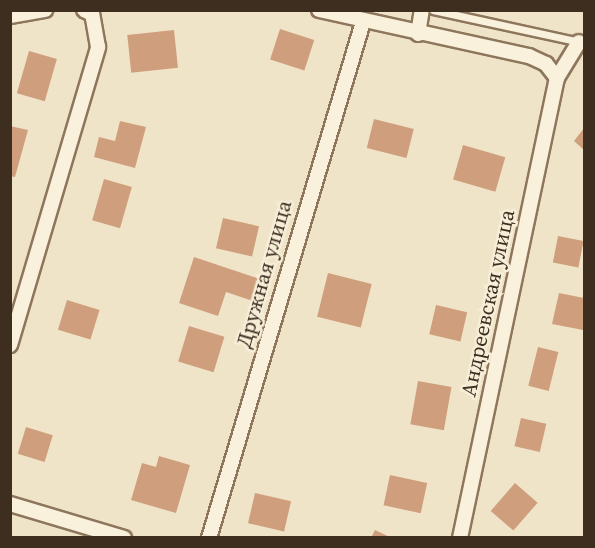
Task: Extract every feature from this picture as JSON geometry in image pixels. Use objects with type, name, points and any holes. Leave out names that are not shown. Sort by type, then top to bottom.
[{"type":"street","points":[[10,16],[45,10]]},
{"type":"street","points":[[319,10],[363,22],[529,56],[546,64],[556,78],[582,43]]},
{"type":"street","points":[[418,34],[422,10]]},
{"type":"street","points":[[10,345],[38,241],[98,47],[88,12]]},
{"type":"street","name":"Дружная улица","points":[[208,537],[363,22]]},
{"type":"street","name":"Андреевская улица","points":[[460,537],[556,78]]},
{"type":"street","points":[[10,504],[124,537]]},
{"type":"lane","points":[[433,10],[582,43]]},
{"type":"building","points":[[280,29],[314,40],[304,71],[270,59]]},
{"type":"building","points":[[174,30],[178,68],[131,73],[127,35]]},
{"type":"building","points":[[29,51],[57,59],[45,101],[17,93]]},
{"type":"building","points":[[374,119],[414,129],[407,158],[367,148]]},
{"type":"building","points":[[120,121],[146,127],[135,168],[94,157],[99,137],[115,141]]},
{"type":"building","points":[[10,126],[28,130],[15,177],[10,176]]},
{"type":"building","points":[[584,128],[584,150],[574,141]]},
{"type":"building","points":[[463,145],[505,157],[495,192],[453,180]]},
{"type":"building","points":[[104,179],[132,187],[120,228],[92,220]]},
{"type":"building","points":[[223,218],[259,226],[252,257],[216,248]]},
{"type":"building","points":[[558,236],[584,241],[578,267],[553,263]]},
{"type":"building","points":[[194,257],[266,281],[259,303],[226,292],[218,316],[179,303]]},
{"type":"building","points":[[328,273],[372,284],[361,328],[317,317]]},
{"type":"building","points":[[559,293],[584,298],[583,330],[552,324]]},
{"type":"building","points":[[67,300],[100,310],[90,340],[58,330]]},
{"type":"building","points":[[436,305],[467,312],[460,341],[429,334]]},
{"type":"building","points":[[189,326],[224,337],[214,372],[178,361]]},
{"type":"building","points":[[538,347],[558,352],[549,391],[528,386]]},
{"type":"building","points":[[418,381],[451,387],[444,430],[410,424]]},
{"type":"building","points":[[521,418],[546,424],[540,452],[514,446]]},
{"type":"building","points":[[26,427],[53,435],[45,462],[18,454]]},
{"type":"building","points":[[159,456],[190,465],[176,513],[131,500],[142,463],[156,467]]},
{"type":"building","points":[[390,475],[427,483],[421,513],[384,505]]},
{"type":"building","points":[[515,483],[538,503],[513,531],[491,511]]},
{"type":"building","points":[[255,493],[291,501],[284,532],[248,523]]},
{"type":"building","points":[[375,530],[392,538],[371,538]]}]
